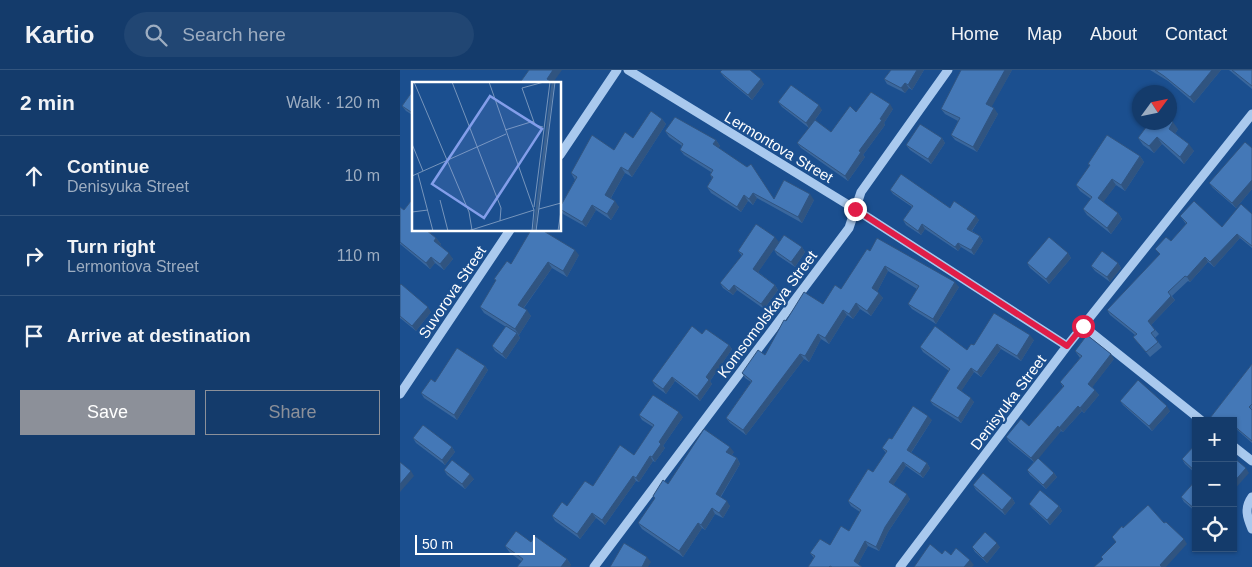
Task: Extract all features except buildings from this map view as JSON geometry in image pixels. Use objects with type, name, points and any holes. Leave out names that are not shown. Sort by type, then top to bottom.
[{"type":"street","points":[[561,154],[617,70]]},
{"type":"street","name":"Lermontova Street","points":[[628,70],[855,209],[1067,346]]},
{"type":"street","name":"Komsomolskaya Street","points":[[594,567],[849,228],[861,192],[948,70]]},
{"type":"street","name":"Denisyuka Street","points":[[900,567],[1067,346],[1252,114]]},
{"type":"street","name":"Suvorova Street","points":[[400,394],[509,231]]},
{"type":"street","points":[[1083,326],[1197,417]]},
{"type":"street","points":[[1237,449],[1252,461]]},
{"type":"street","points":[[1252,497],[1247,507],[1246,516],[1252,528]]},
{"type":"route","points":[[855,209],[1067,346],[1083,326]]}]
